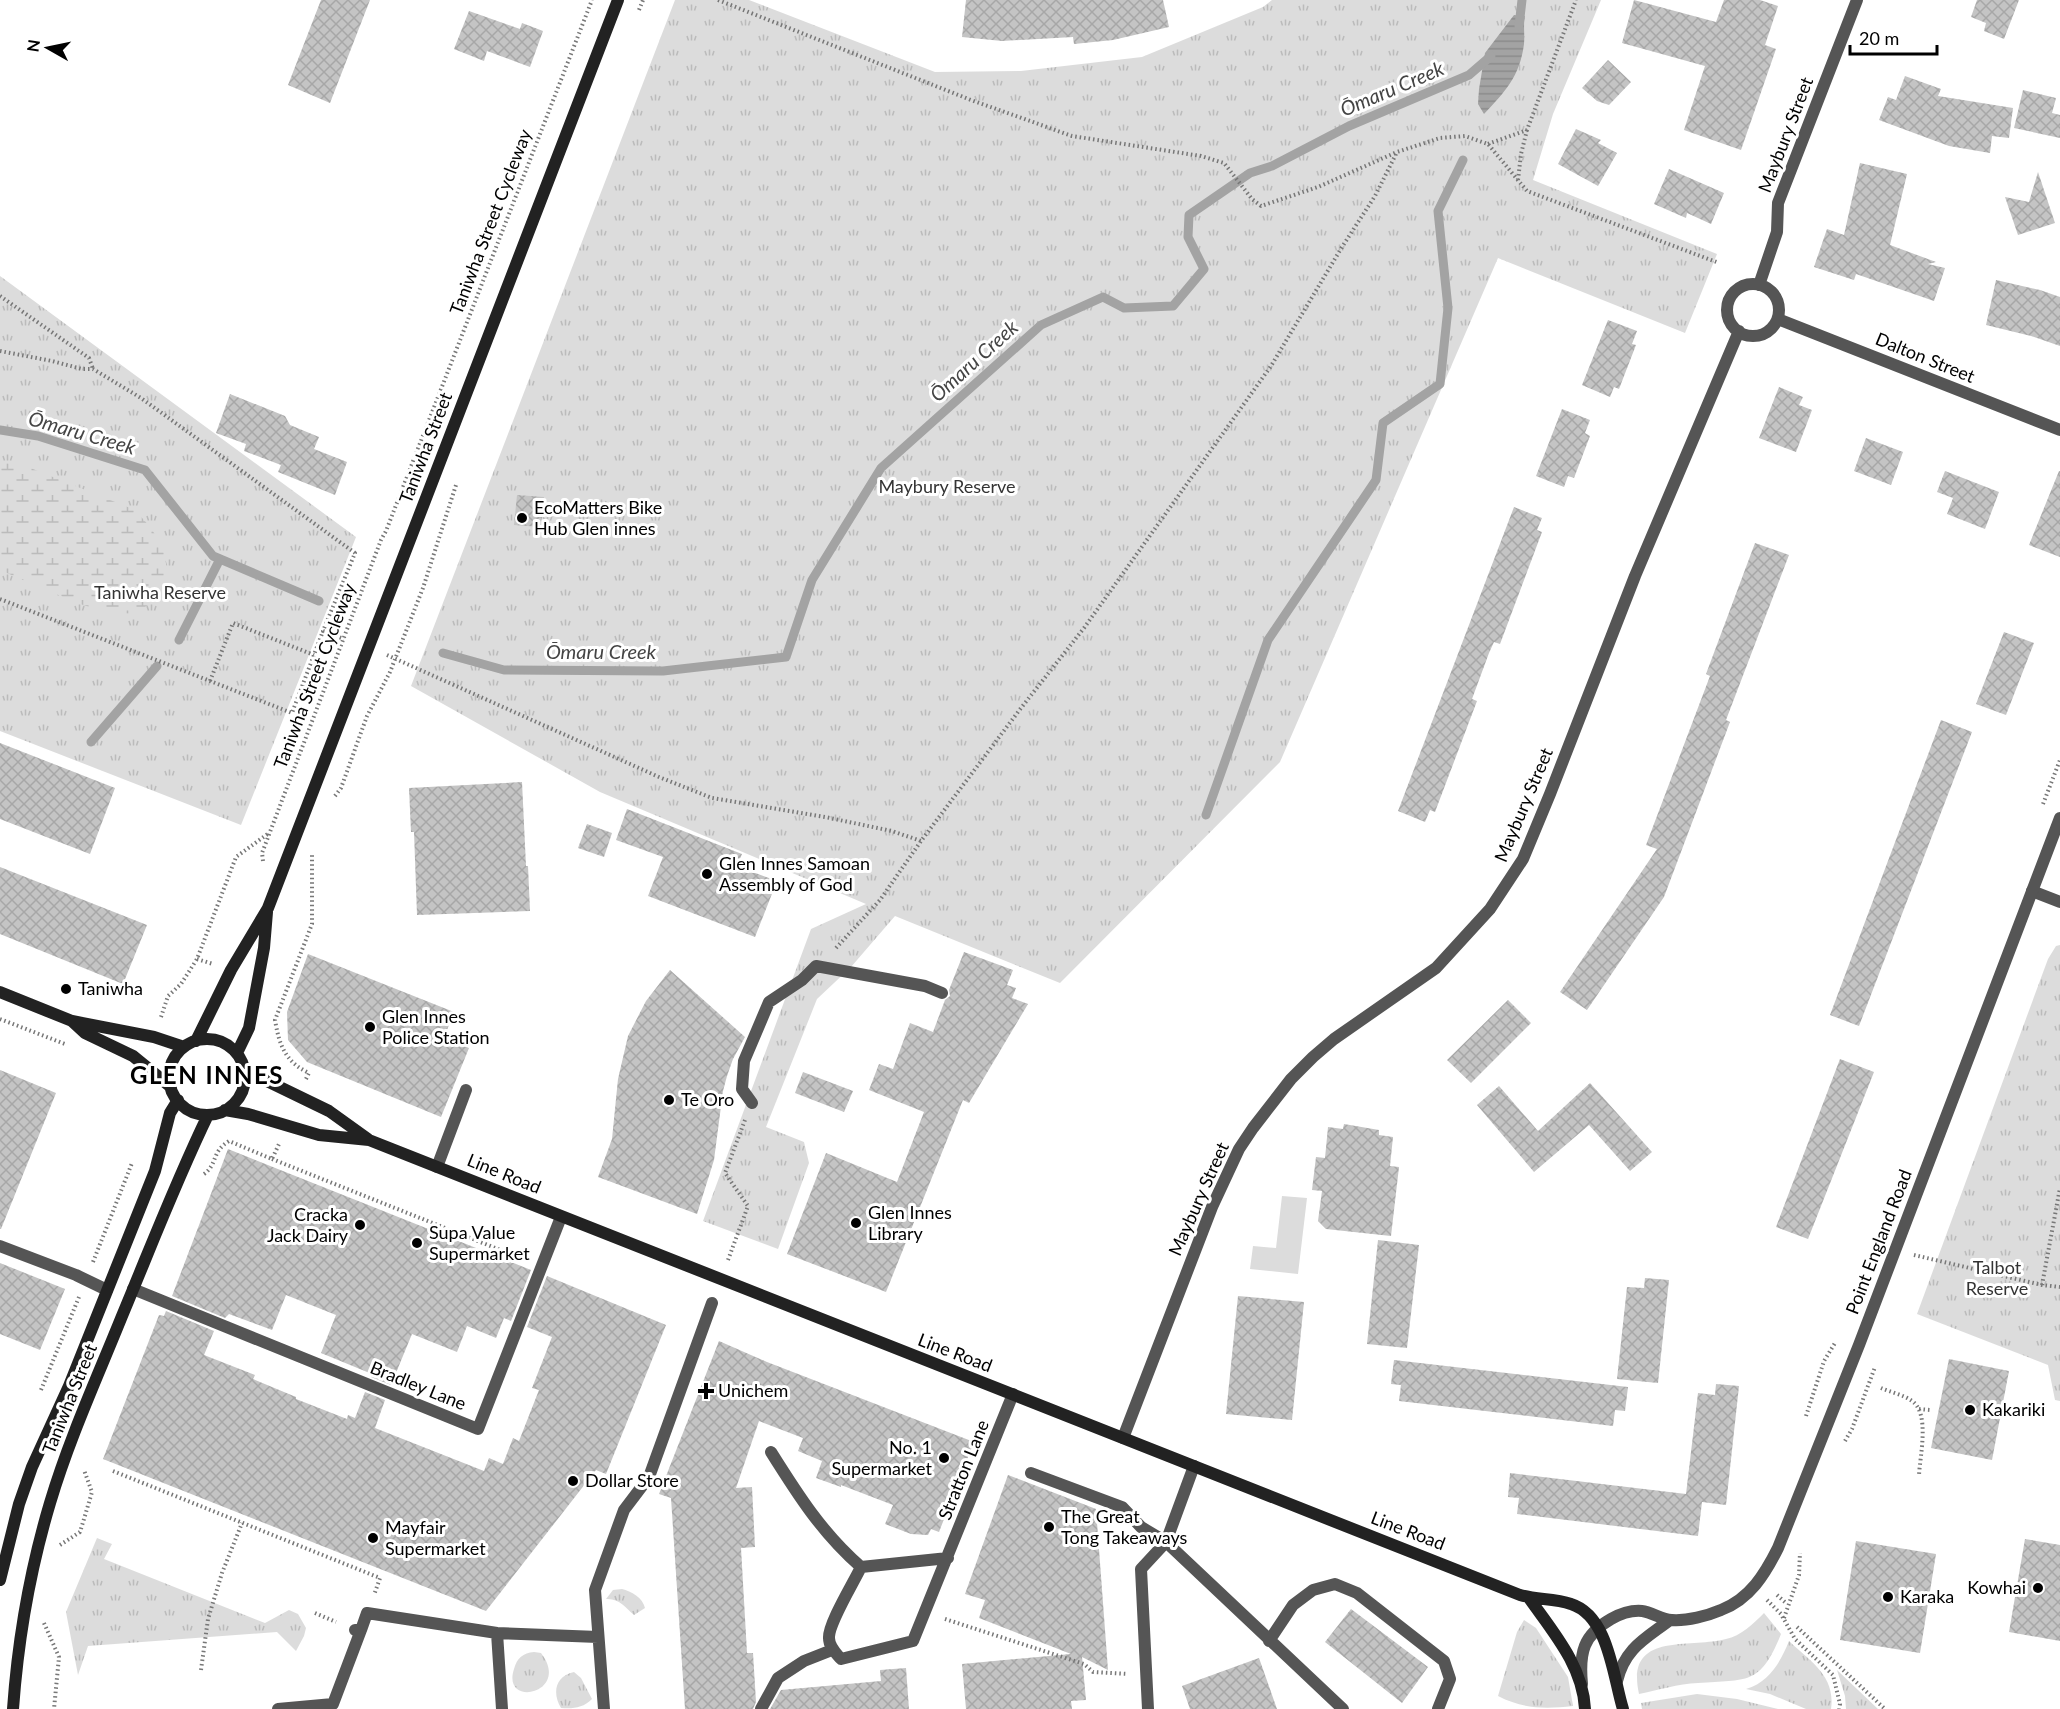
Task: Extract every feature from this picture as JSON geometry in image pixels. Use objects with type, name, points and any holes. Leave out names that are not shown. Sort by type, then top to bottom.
[{"type":"main road","name":"Taniwha Street","points":[[196,1041],[231,970],[268,908],[618,0]]},
{"type":"main road","name":"Taniwha Street","points":[[237,1053],[249,1028],[264,948],[268,908]]},
{"type":"main road","points":[[0,992],[72,1021],[154,1037],[184,1047]]},
{"type":"main road","points":[[72,1021],[86,1033],[133,1056],[171,1088]]},
{"type":"main road","points":[[207,1039],[228,1045],[237,1053],[245,1074],[241,1095],[234,1104],[225,1110],[208,1115],[196,1114],[186,1109],[173,1095],[171,1062],[184,1047],[207,1039]]},
{"type":"main road","name":"Line Road","points":[[245,1074],[263,1079],[329,1111],[369,1140],[1529,1598],[1553,1598],[1574,1605],[1592,1617],[1597,1627]]},
{"type":"main road","name":"Taniwha Street","points":[[0,1580],[19,1504],[32,1467],[69,1386],[155,1172],[170,1113],[178,1100]]},
{"type":"main road","name":"Line Road","points":[[225,1110],[248,1114],[319,1135],[369,1140]]},
{"type":"main road","name":"Taniwha Street","points":[[13,1709],[24,1610],[50,1503],[133,1289],[186,1160],[208,1115]]},
{"type":"main road","points":[[1529,1598],[1559,1640],[1582,1686],[1586,1709]]},
{"type":"main road","points":[[1597,1627],[1617,1681],[1623,1709]]},
{"type":"street","name":"Maybury Street","points":[[1759,285],[1777,232],[1778,203],[1857,0]]},
{"type":"street","points":[[1750,284],[1759,285],[1776,297],[1778,319],[1768,331],[1754,336],[1739,331],[1733,325],[1729,317],[1730,299],[1742,287],[1750,284]]},
{"type":"street","name":"Dalton Street","points":[[1778,319],[2060,430]]},
{"type":"street","name":"Maybury Street","points":[[1123,1438],[1212,1207],[1239,1149],[1253,1128],[1291,1079],[1313,1057],[1342,1033],[1437,968],[1490,909],[1523,859],[1635,576],[1739,331]]},
{"type":"street","name":"Point England Road","points":[[1597,1627],[1615,1617],[1636,1611],[1652,1613],[1670,1620],[1692,1618],[1721,1610],[1753,1589],[1764,1576],[1778,1548],[1859,1345],[2060,818]]},
{"type":"street","points":[[2032,891],[2060,902]]},
{"type":"street","points":[[752,1103],[742,1089],[744,1061],[769,1002],[802,980],[816,966],[925,986],[942,993]]},
{"type":"street","points":[[436,1167],[466,1090]]},
{"type":"street","name":"Bradley Lane","points":[[133,1289],[478,1429],[561,1217]]},
{"type":"street","points":[[0,1246],[76,1275],[107,1290]]},
{"type":"street","points":[[604,1709],[596,1590],[624,1510],[649,1477],[712,1303]]},
{"type":"street","name":"Stratton Lane","points":[[832,1650],[842,1659],[913,1641],[1013,1395]]},
{"type":"street","points":[[771,1452],[808,1510],[839,1548],[861,1567],[948,1558]]},
{"type":"street","points":[[1148,1709],[1142,1569],[1166,1542],[1194,1466]]},
{"type":"street","points":[[1032,1473],[1122,1507],[1141,1527],[1166,1542],[1343,1709]]},
{"type":"street","points":[[761,1709],[778,1678],[804,1661],[832,1650],[828,1638],[861,1567]]},
{"type":"street","points":[[1269,1641],[1293,1605],[1313,1590],[1335,1584],[1357,1593],[1444,1661],[1450,1679],[1438,1709]]},
{"type":"street","points":[[278,1709],[333,1704],[358,1630],[367,1613],[497,1633],[598,1637]]},
{"type":"street","name":"Point England Road","points":[[1617,1681],[1620,1669],[1633,1648],[1670,1620]]},
{"type":"street","points":[[1582,1686],[1581,1661],[1585,1644],[1597,1627]]},
{"type":"street","points":[[497,1633],[502,1709]]},
{"type":"path","name":"Taniwha Street Cycleway","points":[[263,864],[262,853],[592,0]]},
{"type":"path","points":[[718,0],[971,100],[1072,136],[1201,156],[1224,163],[1252,199],[1261,206],[1285,199],[1397,152],[1440,138],[1465,136],[1488,144],[1527,191],[1719,263]]},
{"type":"path","points":[[1518,181],[1527,130],[1576,0]]},
{"type":"path","points":[[1488,144],[1527,130]]},
{"type":"path","points":[[816,966],[838,946],[880,900],[921,841],[1084,628],[1271,366],[1341,247],[1375,196],[1397,152]]},
{"type":"path","points":[[0,296],[89,358],[93,369]]},
{"type":"path","points":[[0,351],[81,369],[93,369],[141,398],[355,553],[292,713],[0,598]]},
{"type":"path","points":[[335,796],[341,788],[368,716],[423,588],[458,481]]},
{"type":"path","points":[[210,681],[233,623],[314,655]]},
{"type":"path","points":[[323,631],[345,639]]},
{"type":"path","points":[[393,658],[659,777],[712,798],[825,817],[892,831],[921,841]]},
{"type":"path","points":[[158,1027],[168,996],[181,984],[197,959],[236,857],[270,832]]},
{"type":"path","points":[[308,867],[316,846]]},
{"type":"path","points":[[305,1081],[309,1073],[298,1068],[287,1058],[275,1020],[312,924],[312,855]]},
{"type":"path","points":[[197,959],[214,964]]},
{"type":"path","points":[[272,1159],[283,1134]]},
{"type":"path","points":[[210,1170],[219,1148],[229,1141],[529,1261]]},
{"type":"path","points":[[2042,1285],[2060,1188]]},
{"type":"path","points":[[727,1263],[748,1206]]},
{"type":"path","points":[[1918,1256],[2042,1285],[2060,1287]]},
{"type":"path","points":[[1881,1388],[1913,1401],[1919,1409],[1923,1421],[1919,1475]]},
{"type":"path","points":[[1919,1409],[1930,1410]]},
{"type":"path","points":[[58,1546],[80,1532],[92,1492],[82,1466]]},
{"type":"path","points":[[113,1471],[380,1578],[367,1613]]},
{"type":"path","points":[[201,1670],[208,1619],[222,1573],[242,1523]]},
{"type":"path","points":[[1777,1595],[1786,1603]]},
{"type":"path","points":[[1771,1605],[1781,1614],[1795,1639],[1833,1675],[1840,1704],[1839,1709]]},
{"type":"path","points":[[924,1612],[1084,1664],[1093,1672],[1146,1675]]},
{"type":"path","points":[[43,1621],[59,1657],[54,1709]]},
{"type":"path","points":[[1797,1627],[1885,1709]]},
{"type":"green space","name":"Maybury Reserve","points":[[675,0],[749,0],[935,72],[1021,71],[1142,57],[1263,7],[1272,0],[1601,0],[1553,114],[1533,180],[1717,254],[1685,333],[1498,258],[1280,762],[1060,983],[895,916],[851,967],[817,999],[766,1127],[804,1142],[809,1163],[778,1249],[703,1221],[811,929],[866,904],[600,792],[411,686]]},
{"type":"green space","name":"Taniwha Reserve","points":[[0,276],[356,537],[241,825],[0,731]]},
{"type":"green space","points":[[0,462],[28,467],[135,510],[151,528],[163,548],[168,574],[153,602],[135,613],[112,614],[77,603],[0,570]]},
{"type":"green space","name":"Talbot Reserve","points":[[2060,945],[2060,1401],[2055,1400],[2048,1365],[1917,1314],[2048,959],[2056,946]]},
{"type":"green space","points":[[1282,1196],[1307,1198],[1298,1274],[1250,1269],[1253,1246],[1276,1248]]},
{"type":"green space","points":[[97,1538],[112,1544],[104,1559],[265,1623],[289,1610],[298,1614],[306,1628],[304,1636],[296,1651],[277,1632],[88,1646],[78,1675],[66,1612]]},
{"type":"green space","points":[[622,1589],[636,1595],[645,1608],[634,1615],[618,1602],[606,1599],[613,1590]]},
{"type":"green space","points":[[1764,1613],[1781,1634],[1766,1663],[1759,1671],[1741,1679],[1683,1685],[1639,1694],[1637,1674],[1641,1660],[1651,1652],[1663,1647],[1711,1642],[1737,1635]]},
{"type":"green space","points":[[1524,1620],[1536,1628],[1568,1677],[1573,1706],[1534,1707],[1498,1696],[1517,1632]]},
{"type":"green space","points":[[1789,1641],[1820,1670],[1825,1678],[1831,1697],[1831,1709],[1806,1709],[1770,1694],[1746,1689],[1761,1682],[1773,1671]]},
{"type":"green space","points":[[534,1652],[541,1653],[548,1667],[548,1678],[543,1686],[534,1691],[525,1692],[517,1689],[513,1681],[514,1669],[521,1657]]},
{"type":"green space","points":[[1837,1670],[1878,1709],[1846,1709],[1845,1696]]},
{"type":"green space","points":[[574,1672],[581,1678],[592,1699],[578,1707],[561,1708],[557,1697],[557,1686],[563,1677]]},
{"type":"green space","points":[[1697,1694],[1737,1699],[1778,1709],[1642,1709],[1641,1703]]},
{"type":"shaded area","points":[[1514,15],[1525,16],[1524,44],[1519,65],[1505,91],[1484,114],[1478,104],[1485,53]]},
{"type":"building","points":[[321,0],[370,0],[330,103],[288,85]]},
{"type":"building","points":[[966,0],[1163,0],[1169,27],[1113,40],[1074,44],[1073,37],[1002,41],[962,37]]},
{"type":"building","points":[[1634,0],[1716,22],[1724,0],[1760,0],[1778,6],[1765,45],[1776,49],[1741,150],[1684,130],[1705,66],[1622,43]]},
{"type":"building","points":[[1977,0],[2019,0],[2004,39],[1984,31],[1986,23],[1971,17]]},
{"type":"building","points":[[469,11],[520,29],[522,23],[543,31],[530,67],[487,51],[484,61],[454,49]]},
{"type":"building","points":[[1608,60],[1631,82],[1609,105],[1597,101],[1582,88]]},
{"type":"building","points":[[1905,76],[1941,89],[1938,96],[2013,108],[2009,138],[1992,136],[1990,153],[1949,146],[1879,120],[1888,97],[1896,100]]},
{"type":"building","points":[[2023,90],[2056,98],[2052,113],[2060,115],[2060,138],[2014,128]]},
{"type":"building","points":[[1576,129],[1601,140],[1598,143],[1617,153],[1598,186],[1558,164]]},
{"type":"building","points":[[1860,163],[1907,174],[1890,245],[1936,262],[1928,264],[1945,268],[1934,301],[1856,274],[1854,280],[1814,267],[1827,229],[1844,235]]},
{"type":"building","points":[[1669,169],[1724,193],[1711,224],[1687,213],[1686,218],[1654,204]]},
{"type":"building","points":[[2038,172],[2055,223],[2018,235],[2005,197],[2029,202]]},
{"type":"building","points":[[1996,280],[2060,297],[2060,346],[1986,325]]},
{"type":"building","points":[[1608,320],[1637,331],[1632,344],[1636,345],[1619,389],[1614,387],[1610,397],[1582,385]]},
{"type":"building","points":[[1779,387],[1803,397],[1799,405],[1812,410],[1796,452],[1759,438]]},
{"type":"building","points":[[230,394],[285,416],[290,425],[319,437],[314,449],[347,462],[335,495],[278,472],[281,465],[244,451],[246,444],[216,433]]},
{"type":"building","points":[[1562,409],[1590,420],[1585,433],[1590,436],[1574,478],[1568,476],[1564,487],[1536,476]]},
{"type":"building","points":[[1866,438],[1903,452],[1891,485],[1854,471]]},
{"type":"building","points":[[1945,471],[1999,492],[1985,529],[1947,514],[1953,498],[1937,492]]},
{"type":"building","points":[[2060,471],[2060,557],[2029,545]]},
{"type":"building","name":"EcoMatters Bike Hub Glen innes","points":[[517,495],[544,497],[541,527],[514,525]]},
{"type":"building","points":[[1514,507],[1542,518],[1537,530],[1542,532],[1500,644],[1494,642],[1489,653],[1472,699],[1477,701],[1435,812],[1430,810],[1425,822],[1398,811]]},
{"type":"building","points":[[1755,543],[1789,555],[1726,720],[1730,722],[1664,897],[1587,1010],[1560,992],[1657,849],[1646,845],[1710,676],[1706,674]]},
{"type":"building","points":[[2004,632],[2034,643],[2006,715],[1976,704]]},
{"type":"building","points":[[1941,720],[1972,732],[1859,1026],[1830,1015]]},
{"type":"building","points":[[0,743],[115,788],[90,854],[0,819]]},
{"type":"building","points":[[522,782],[530,911],[417,915],[414,832],[411,832],[409,788]]},
{"type":"building","name":"Glen Innes Samoan Assembly of God","points":[[627,809],[742,854],[737,866],[777,881],[755,937],[648,896],[663,857],[616,840]]},
{"type":"building","points":[[587,824],[612,833],[604,857],[578,848]]},
{"type":"building","points":[[0,867],[147,925],[123,984],[0,934]]},
{"type":"building","points":[[964,952],[1013,970],[1007,985],[1016,988],[1012,998],[1028,1004],[969,1103],[963,1100],[886,1292],[787,1254],[826,1153],[897,1182],[924,1112],[869,1090],[879,1064],[893,1069],[910,1023],[933,1032],[945,1000],[950,996],[949,990]]},
{"type":"building","points":[[308,954],[454,1012],[444,1038],[469,1048],[441,1117],[307,1062],[288,1040],[287,1012]]},
{"type":"building","name":"Te Oro","points":[[670,970],[745,1037],[727,1076],[714,1160],[697,1214],[598,1177],[612,1139],[618,1079],[628,1036],[646,1001]]},
{"type":"building","points":[[1508,1000],[1531,1023],[1471,1083],[1447,1060]]},
{"type":"building","points":[[1840,1059],[1874,1072],[1808,1239],[1776,1227]]},
{"type":"building","points":[[0,1070],[56,1093],[1,1229],[0,1229]]},
{"type":"building","points":[[803,1072],[853,1091],[844,1112],[795,1093]]},
{"type":"building","points":[[1590,1083],[1652,1152],[1630,1171],[1589,1125],[1534,1172],[1477,1105],[1499,1086],[1538,1131]]},
{"type":"building","points":[[1344,1124],[1379,1130],[1379,1135],[1393,1137],[1390,1166],[1399,1167],[1391,1236],[1326,1229],[1318,1221],[1322,1191],[1312,1190],[1316,1157],[1325,1158],[1328,1127],[1343,1129]]},
{"type":"building","points":[[228,1149],[531,1270],[511,1321],[504,1318],[496,1338],[467,1326],[457,1352],[412,1334],[391,1385],[371,1377],[372,1374],[321,1353],[336,1315],[286,1295],[272,1330],[229,1314],[225,1318],[172,1296]]},
{"type":"building","points":[[1378,1240],[1419,1245],[1407,1348],[1367,1344]]},
{"type":"building","points":[[0,1263],[65,1289],[40,1350],[0,1334]]},
{"type":"building","points":[[547,1276],[666,1325],[606,1474],[596,1470],[486,1611],[103,1459],[159,1315],[164,1316],[166,1311],[214,1331],[204,1355],[255,1375],[253,1379],[296,1397],[296,1399],[347,1419],[348,1415],[355,1418],[365,1392],[385,1400],[375,1428],[484,1471],[489,1458],[503,1464],[513,1438],[519,1441],[539,1390],[532,1388],[552,1337],[527,1327]]},
{"type":"building","points":[[1645,1278],[1669,1280],[1658,1383],[1617,1379],[1627,1287],[1644,1288]]},
{"type":"building","points":[[1238,1296],[1304,1302],[1292,1420],[1226,1414]]},
{"type":"building","points":[[719,1341],[767,1362],[974,1442],[939,1532],[931,1529],[928,1535],[911,1534],[885,1524],[893,1505],[816,1478],[822,1461],[798,1451],[803,1438],[759,1421],[736,1488],[752,1487],[755,1547],[741,1548],[747,1653],[753,1653],[756,1702],[753,1709],[685,1709],[671,1498],[659,1494]]},
{"type":"building","name":"Kakariki","points":[[1949,1359],[2009,1371],[1992,1460],[1931,1448]]},
{"type":"building","points":[[1394,1360],[1628,1387],[1625,1411],[1615,1410],[1613,1426],[1399,1401],[1401,1385],[1391,1384]]},
{"type":"building","points":[[1716,1384],[1739,1386],[1726,1505],[1702,1502],[1698,1536],[1517,1514],[1519,1498],[1508,1497],[1510,1473],[1686,1494],[1698,1393],[1715,1395]]},
{"type":"building","points":[[1008,1475],[1096,1509],[1108,1670],[1082,1657],[1086,1700],[1071,1701],[1072,1709],[966,1709],[962,1664],[1071,1654],[979,1618],[985,1600],[965,1594]]},
{"type":"building","name":"Kowhai","points":[[2025,1539],[2060,1545],[2060,1641],[2009,1632]]},
{"type":"building","name":"Karaka","points":[[1856,1541],[1936,1554],[1920,1653],[1840,1640]]},
{"type":"building","points":[[1351,1609],[1428,1667],[1402,1703],[1325,1642]]},
{"type":"building","points":[[1259,1658],[1277,1709],[1190,1709],[1182,1686]]},
{"type":"building","points":[[906,1668],[909,1709],[770,1709],[781,1690],[881,1681],[880,1670]]},
{"type":"waterway","name":"Ōmaru Creek","points":[[1519,26],[1522,0]]},
{"type":"waterway","name":"Ōmaru Creek","points":[[443,653],[504,670],[663,671],[786,657],[812,580],[881,468],[1041,325],[1103,297],[1124,308],[1173,306],[1204,269],[1188,237],[1189,215],[1250,173],[1272,166],[1349,126],[1469,75],[1491,56]]},
{"type":"waterway","points":[[1206,815],[1268,640],[1376,480],[1383,423],[1440,384],[1448,308],[1438,211],[1463,160]]},
{"type":"waterway","name":"Ōmaru Creek","points":[[0,430],[38,436],[145,470],[213,556],[319,601]]},
{"type":"waterway","points":[[179,640],[220,559]]},
{"type":"waterway","points":[[91,742],[157,666]]},
{"type":"place","name":"EcoMatters Bike Hub Glen innes","points":[[522,518]]},
{"type":"place","name":"Glen Innes Samoan Assembly of God","points":[[707,874]]},
{"type":"place","name":"Taniwha","points":[[66,989]]},
{"type":"place","name":"Glen Innes Police Station","points":[[370,1027]]},
{"type":"place","name":"Te Oro","points":[[669,1100]]},
{"type":"place","name":"Glen Innes Library","points":[[856,1223]]},
{"type":"place","name":"Cracka Jack Dairy","points":[[360,1225]]},
{"type":"place","name":"Supa Value Supermarket","points":[[417,1243]]},
{"type":"place","name":"Unichem","points":[[706,1391]]},
{"type":"place","name":"Kakariki","points":[[1970,1410]]},
{"type":"place","name":"No. 1 Supermarket","points":[[944,1458]]},
{"type":"place","name":"Dollar Store","points":[[573,1481]]},
{"type":"place","name":"The Great Tong Takeaways","points":[[1049,1527]]},
{"type":"place","name":"Mayfair Supermarket","points":[[373,1538]]},
{"type":"place","name":"Kowhai","points":[[2038,1588]]},
{"type":"place","name":"Karaka","points":[[1888,1597]]},
{"type":"district","name":"GLEN INNES","points":[[207,1076]]}]
